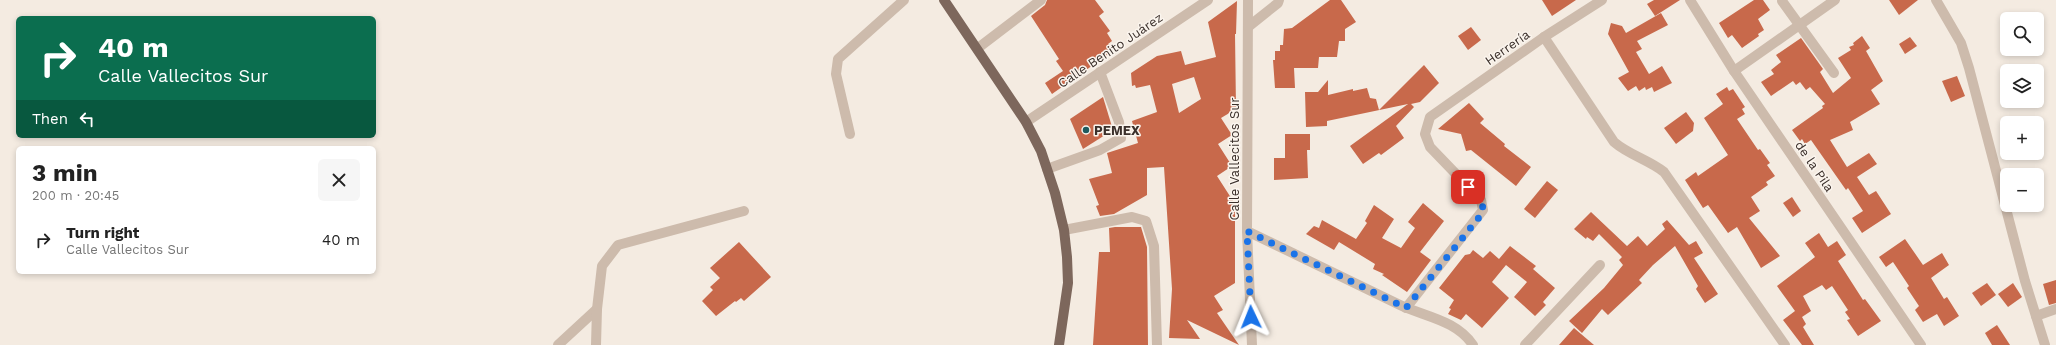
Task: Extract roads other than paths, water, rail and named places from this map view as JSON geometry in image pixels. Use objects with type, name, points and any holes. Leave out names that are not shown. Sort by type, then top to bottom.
[{"type":"main road","points":[[944,0],[978,48],[1026,122],[1041,151],[1055,193],[1064,230],[1067,257],[1068,283],[1059,345]]},
{"type":"street","points":[[850,134],[836,74],[838,59],[904,0]]},
{"type":"street","points":[[978,48],[1041,0]]},
{"type":"street","name":"Calle Benito Juárez","points":[[1026,122],[1208,0]]},
{"type":"street","name":"Calle Vallecitos Sur","points":[[1248,0],[1247,231],[1406,308],[1443,320],[1466,335],[1473,345]]},
{"type":"street","points":[[1248,27],[1278,3],[1279,0]]},
{"type":"street","name":"Herrería","points":[[1406,308],[1483,210],[1481,200],[1430,147],[1425,134],[1430,117],[1544,37],[1602,0]]},
{"type":"street","name":"de la Pila","points":[[1690,0],[1734,71],[1921,345]]},
{"type":"street","points":[[1734,71],[1835,0]]},
{"type":"street","points":[[1936,0],[1961,44],[1969,68],[2025,281],[2045,345]]},
{"type":"street","points":[[1782,1],[1834,73]]},
{"type":"street","points":[[1544,37],[1614,142],[1623,149],[1656,165],[1664,172],[1784,345]]},
{"type":"street","points":[[1047,169],[1100,150],[1121,138],[1119,122],[1100,72]]},
{"type":"street","points":[[596,345],[597,309],[602,266],[618,245],[744,211]]},
{"type":"street","points":[[1064,230],[1132,217],[1146,221],[1154,246],[1157,345]]},
{"type":"street","points":[[1247,231],[1252,345]]},
{"type":"street","points":[[1525,345],[1600,265]]},
{"type":"street","points":[[558,345],[597,309]]},
{"type":"street","points":[[2036,316],[2056,309]]},
{"type":"place","name":"PEMEX","points":[[1086,130]]}]
